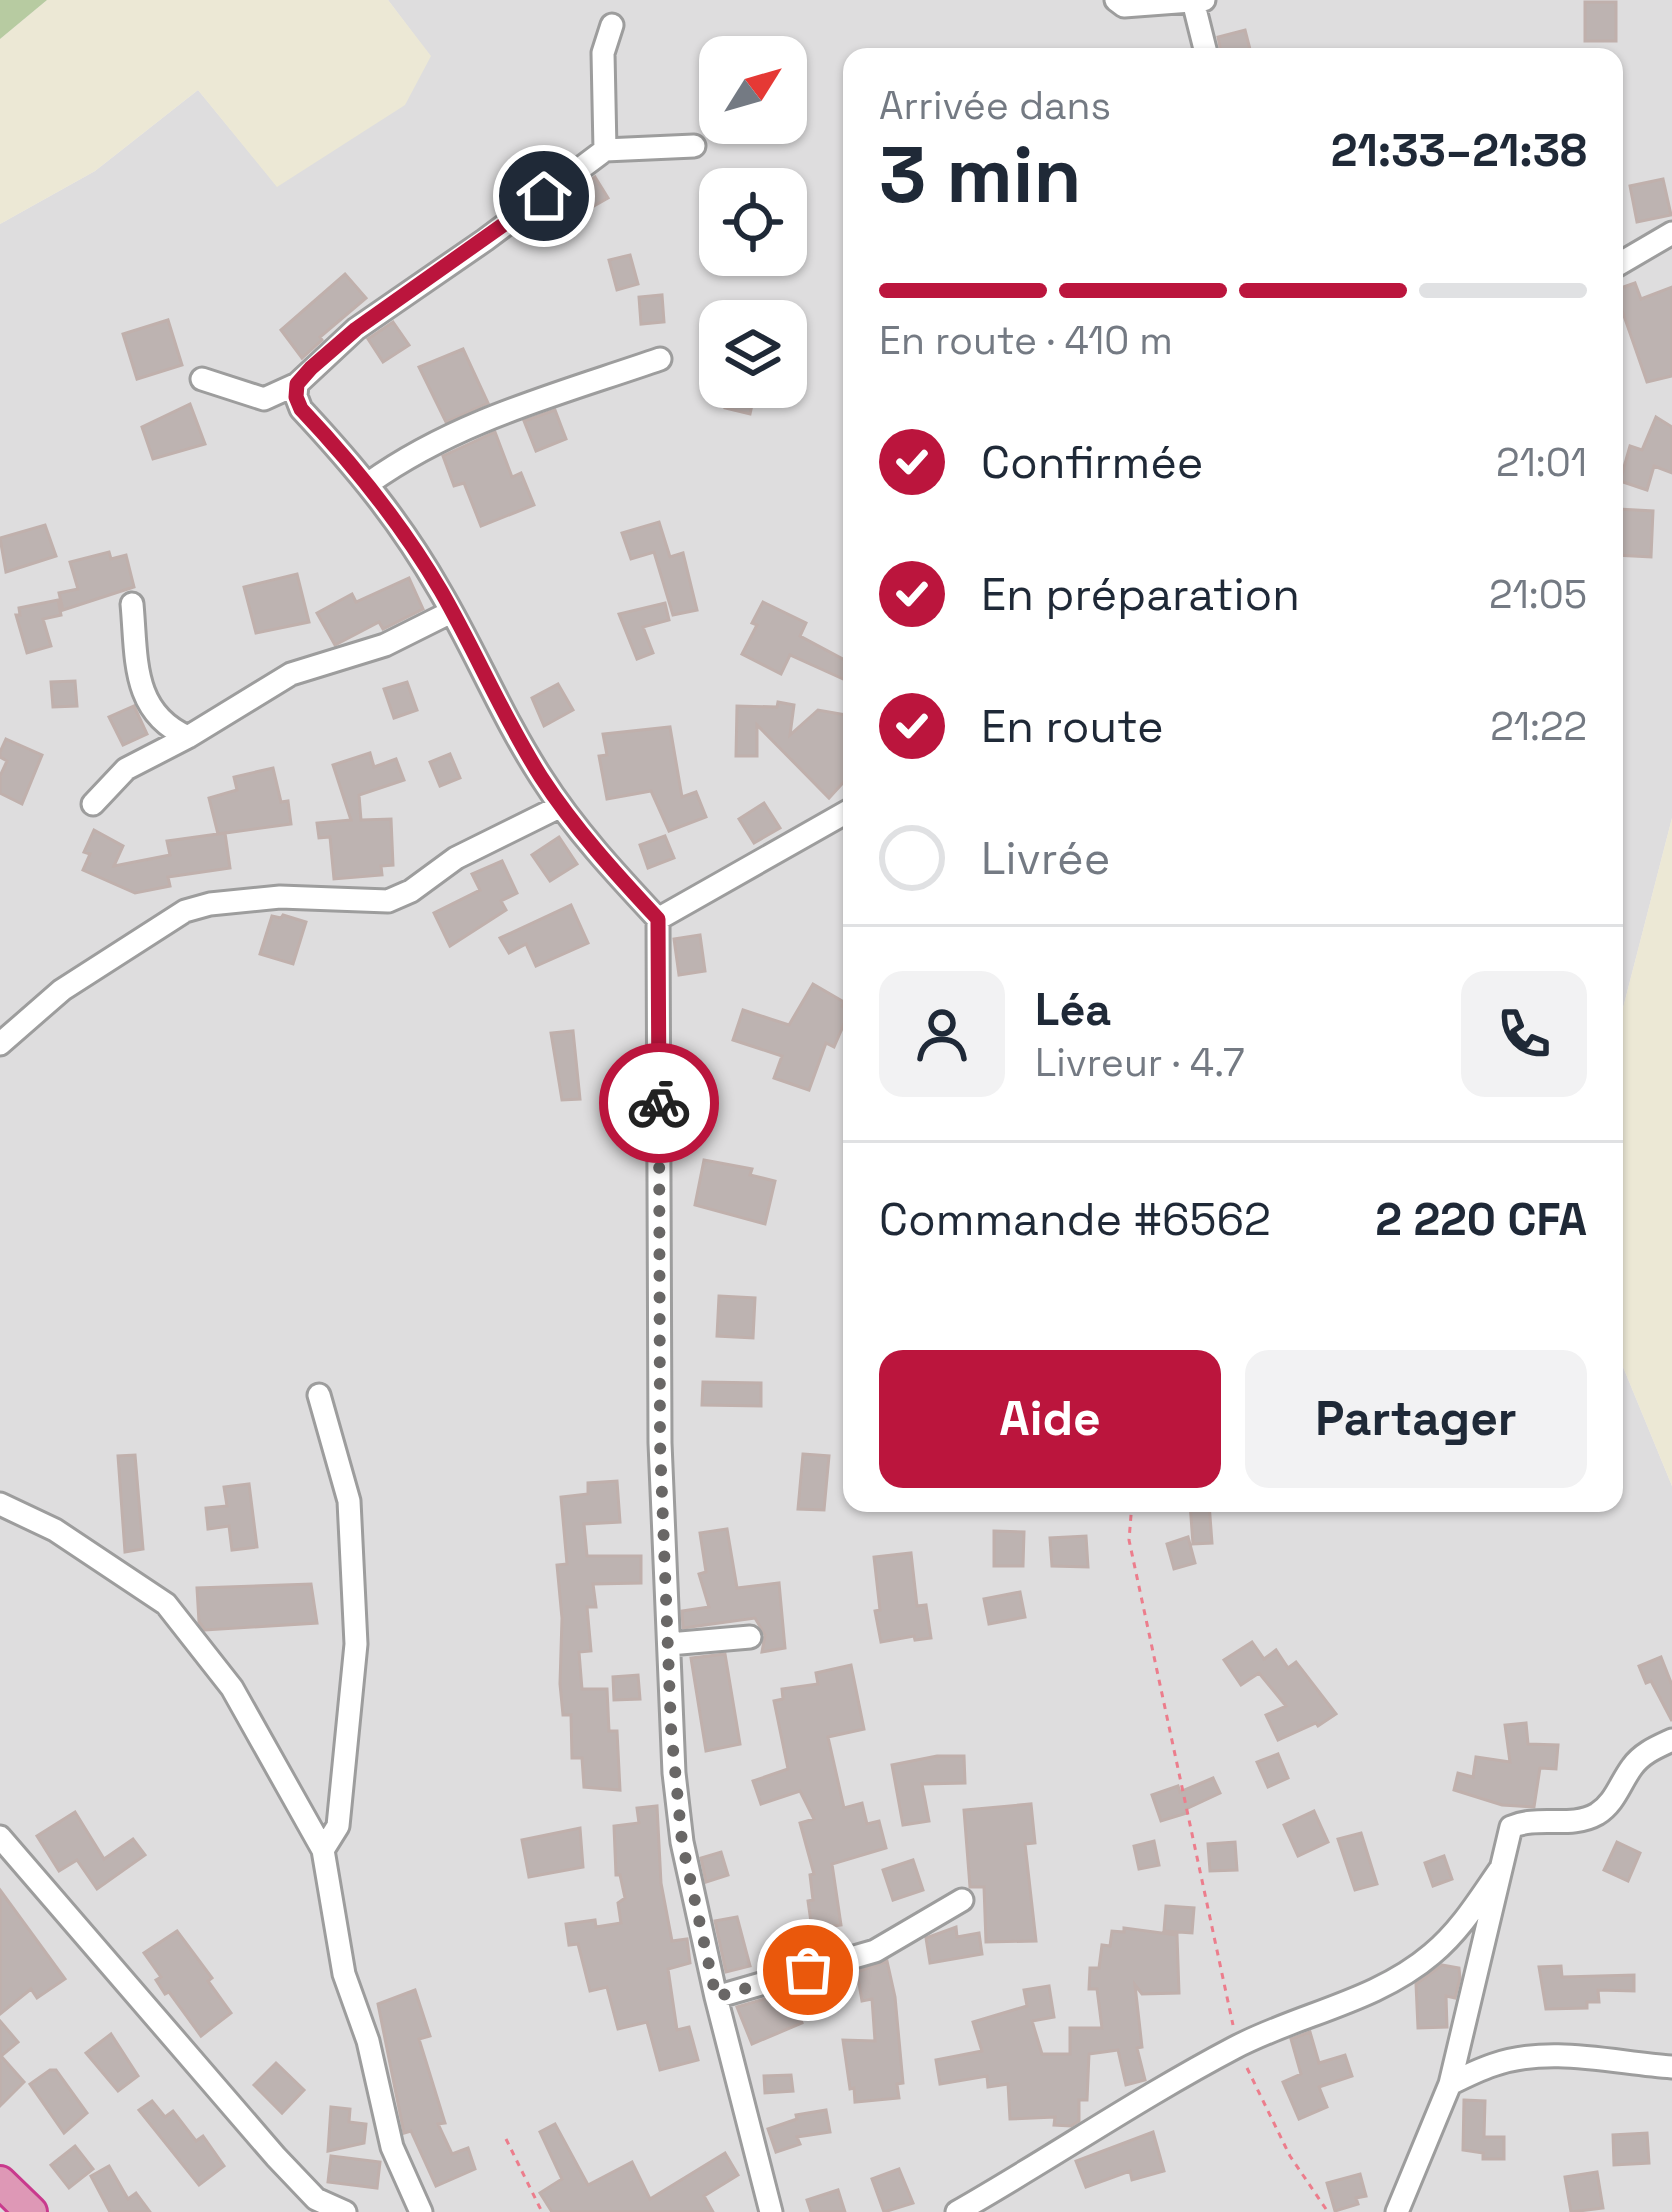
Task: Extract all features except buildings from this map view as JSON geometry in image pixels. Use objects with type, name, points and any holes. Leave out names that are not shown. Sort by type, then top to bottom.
[{"type":"highway","points":[[0,2182],[31,2212]]},
{"type":"street","points":[[1116,0],[1124,6],[1204,0]]},
{"type":"street","points":[[1193,1],[1205,48]]},
{"type":"street","points":[[605,150],[603,53],[612,25]]},
{"type":"street","points":[[202,380],[264,399],[297,384],[356,329],[605,150],[694,146]]},
{"type":"street","points":[[1623,262],[1672,233]]},
{"type":"street","points":[[369,482],[413,451],[460,428],[660,359]]},
{"type":"street","points":[[297,384],[301,409],[369,482],[451,612],[493,696],[561,806],[602,860],[658,919],[660,1443],[671,1728],[682,1842],[771,2212]]},
{"type":"street","points":[[132,604],[144,697],[163,726],[188,737]]},
{"type":"street","points":[[93,804],[126,770],[291,674],[385,645],[451,612]]},
{"type":"street","points":[[0,1044],[62,990],[185,911],[280,897],[388,901],[411,891],[456,858],[561,806]]},
{"type":"street","points":[[658,919],[843,814]]},
{"type":"street","points":[[319,1395],[349,1502],[356,1644],[338,1826],[323,1850]]},
{"type":"street","points":[[0,1504],[55,1530],[166,1604],[232,1688],[323,1850],[344,1974],[368,2041],[392,2146],[422,2212]]},
{"type":"street","points":[[669,1644],[750,1636]]},
{"type":"street","points":[[1397,2212],[1450,2084],[1511,1827],[1595,1815],[1609,1805],[1633,1765],[1672,1740]]},
{"type":"street","points":[[0,1837],[289,2171],[316,2199],[345,2212]]},
{"type":"street","points":[[957,2212],[1237,2046],[1361,1996],[1432,1955],[1462,1923],[1501,1868]]},
{"type":"street","points":[[716,1997],[874,1951],[962,1900]]},
{"type":"street","points":[[1450,2084],[1495,2064],[1522,2059],[1562,2056],[1672,2067]]},
{"type":"path","points":[[1131,1512],[1129,1540],[1237,2046],[1290,2156],[1328,2212]]},
{"type":"path","points":[[506,2139],[542,2212]]},
{"type":"shaded area","points":[[47,0],[388,0],[431,56],[405,105],[277,187],[198,90],[95,171],[0,224],[0,39]]},
{"type":"shaded area","points":[[388,0],[1672,0],[1672,818],[1623,1008],[1623,48],[843,48],[843,1512],[1623,1512],[1623,1367],[1672,1486],[1672,2212],[0,2212],[0,224],[95,171],[198,90],[277,186],[430,56]]},
{"type":"shaded area","points":[[1672,818],[1672,1486],[1623,1367],[1623,1008]]},
{"type":"green space","points":[[0,0],[47,0],[0,39]]},
{"type":"way so far","points":[[659,1103],[660,1443],[671,1728],[682,1842],[716,1997],[808,1970]]},
{"type":"route","points":[[544,196],[356,329],[311,368],[297,384],[296,397],[301,409],[369,482],[390,512],[442,593],[493,696],[542,778],[602,860],[658,919],[659,1103]]}]
